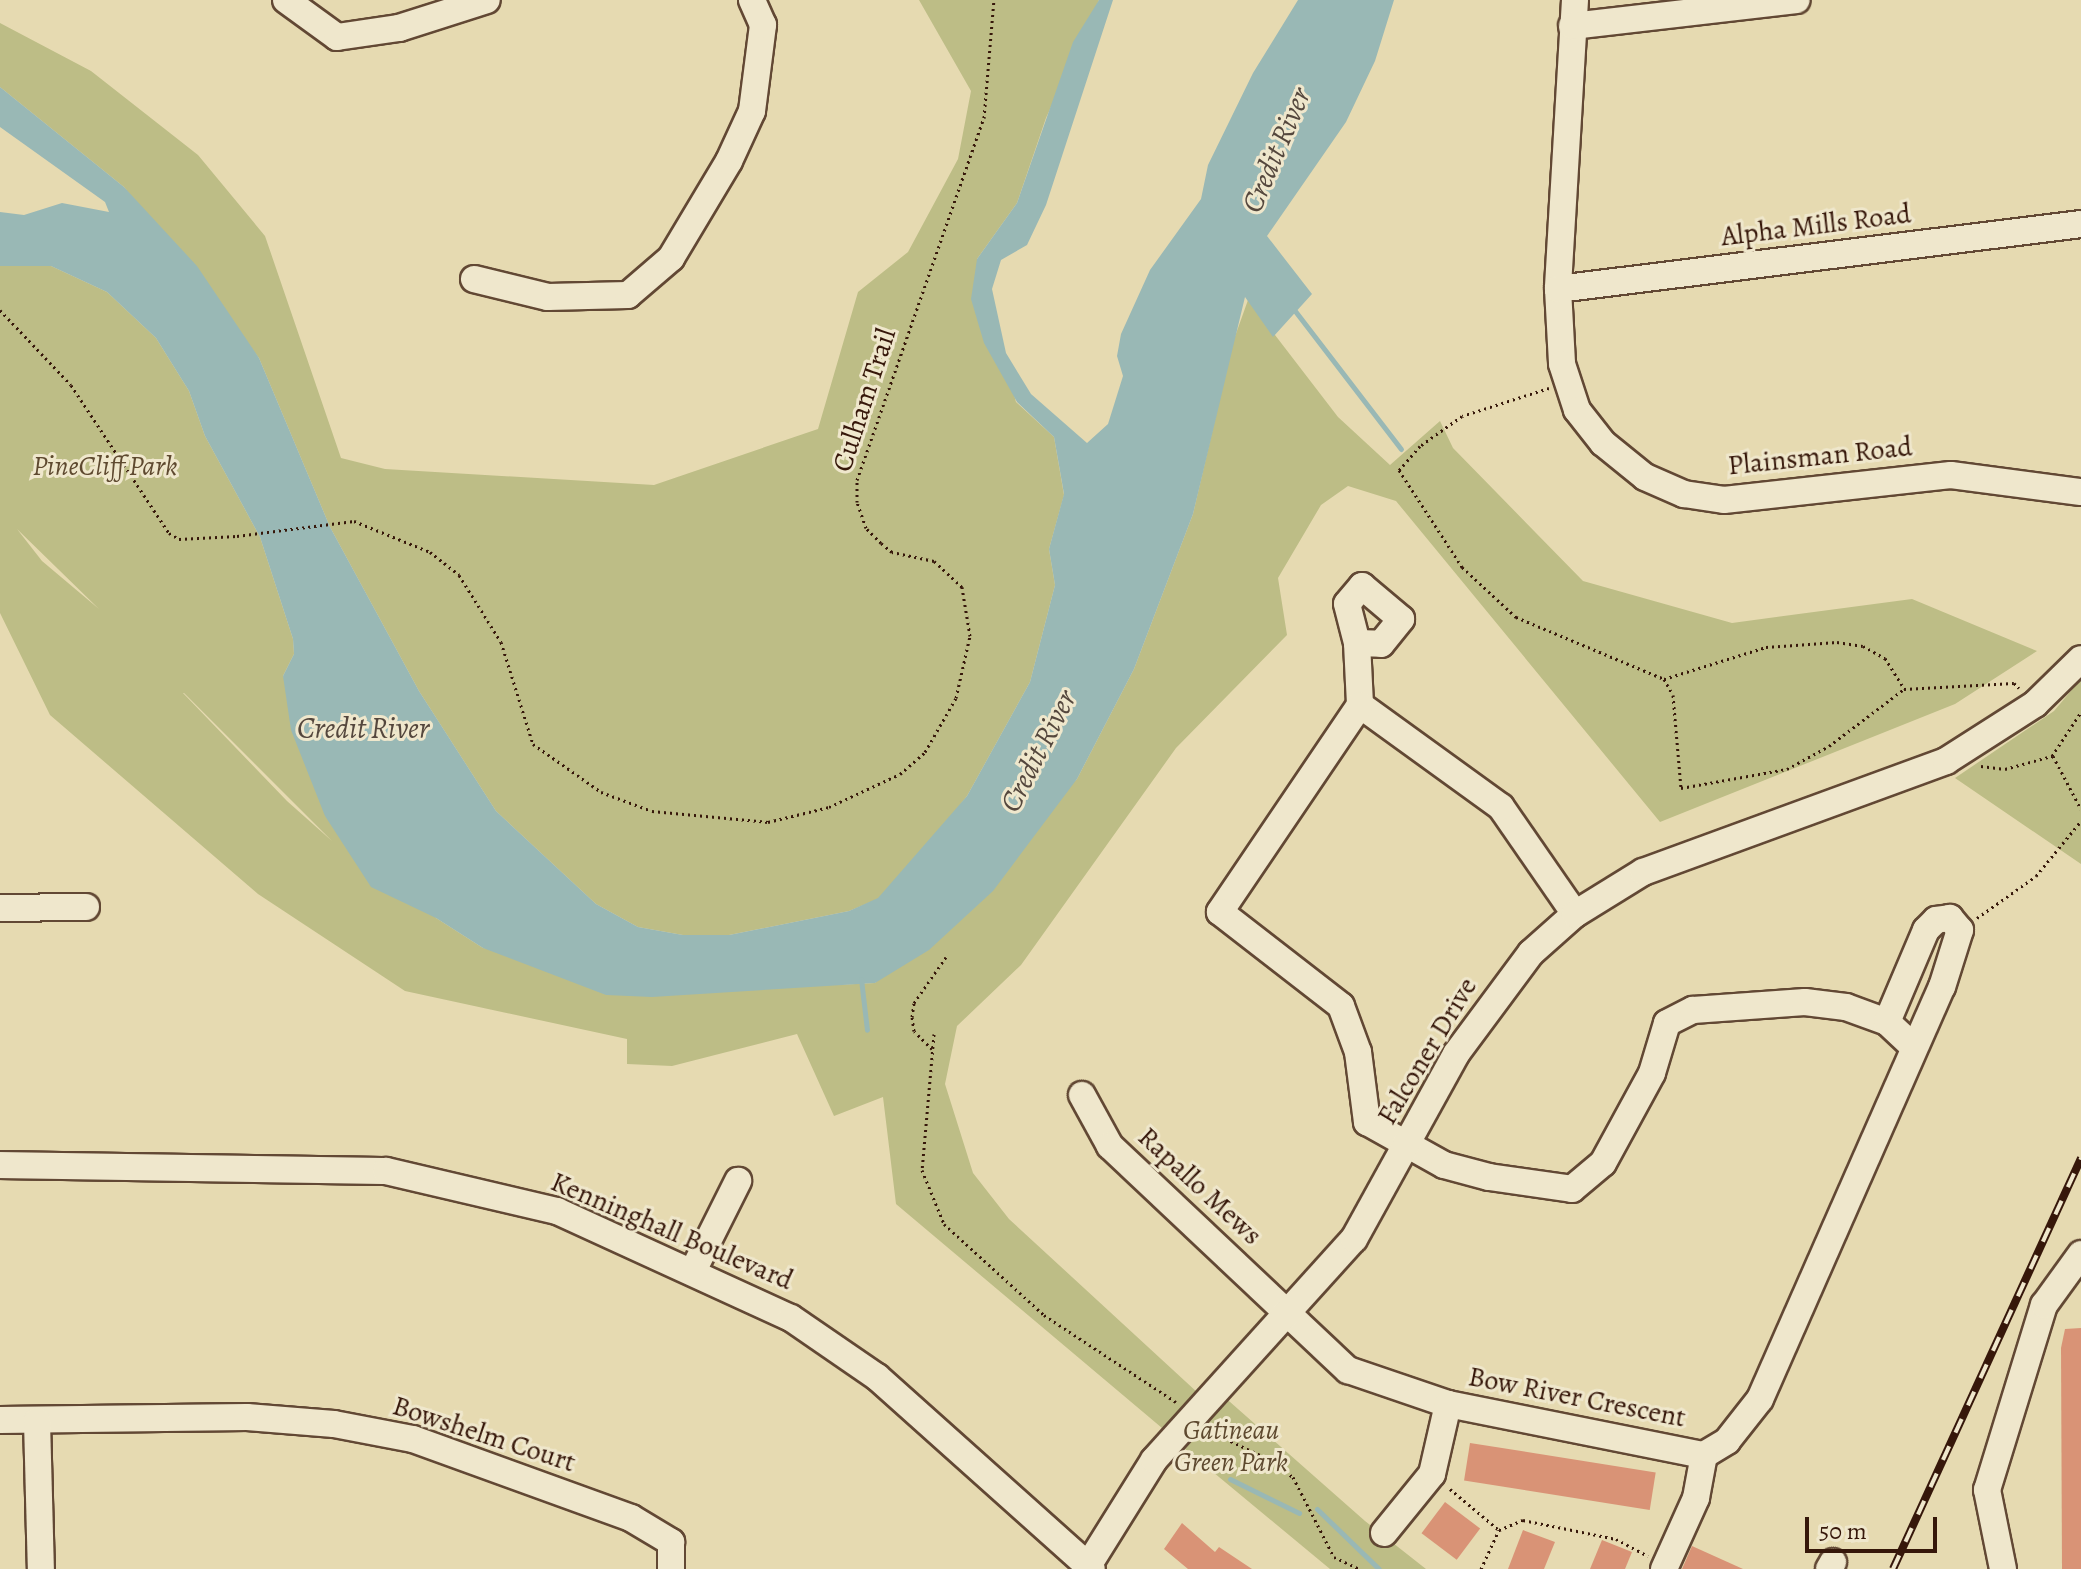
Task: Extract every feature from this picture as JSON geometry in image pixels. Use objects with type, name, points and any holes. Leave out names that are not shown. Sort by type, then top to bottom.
[{"type":"street","points":[[286,0],[337,37],[399,28],[487,0]]},
{"type":"street","points":[[474,279],[548,297],[628,295],[671,258],[729,161],[752,111],[763,25],[752,0]]},
{"type":"street","points":[[1573,13],[1796,0]]},
{"type":"street","name":"Plainsman Road","points":[[1573,13],[1558,289],[1562,364],[1577,410],[1603,443],[1645,477],[1684,494],[1724,500],[1951,475],[2081,492]]},
{"type":"street","name":"Alpha Mills Road","points":[[1558,289],[2081,224]]},
{"type":"street","points":[[1357,643],[1360,705],[1220,912],[1341,1006],[1358,1052],[1367,1122],[1444,1165],[1489,1177],[1572,1189],[1603,1163],[1652,1073],[1667,1023],[1693,1010],[1762,1002],[1846,1007],[1887,1022],[1913,1046]]},
{"type":"street","name":"Falconer Drive","points":[[1088,1568],[1130,1491],[1354,1239],[1482,1012],[1531,953],[1575,914],[1683,854],[1946,761],[2035,704],[2081,659]]},
{"type":"street","points":[[1360,705],[1501,807],[1575,914]]},
{"type":"street","points":[[0,908],[86,907]]},
{"type":"street","points":[[1887,1022],[1926,930],[1936,920],[1950,918],[1960,930]]},
{"type":"street","name":"Bow River Crescent","points":[[1290,1312],[1348,1370],[1448,1404],[1704,1455],[1727,1441],[1760,1399],[1913,1046],[1942,987],[1960,930]]},
{"type":"street","name":"Rapallo Mews","points":[[1082,1095],[1110,1146],[1290,1312]]},
{"type":"street","name":"Kenninghall Boulevard","points":[[0,1165],[218,1164],[386,1171],[557,1211],[791,1318],[877,1377],[1088,1568]]},
{"type":"street","points":[[693,1271],[738,1181]]},
{"type":"street","points":[[2003,1569],[1987,1490],[2044,1305],[2081,1254]]},
{"type":"street","points":[[1384,1533],[1432,1474],[1448,1404]]},
{"type":"street","name":"Bowshelm Court","points":[[0,1420],[247,1417],[334,1424],[413,1439],[631,1518],[671,1542],[671,1569]]},
{"type":"street","points":[[37,1421],[41,1569]]},
{"type":"street","points":[[1665,1567],[1696,1498],[1704,1455]]},
{"type":"path","name":"Culham Trail","points":[[0,310],[71,385],[169,533],[179,539],[237,536],[354,521],[430,552],[459,575],[501,642],[533,744],[601,792],[652,811],[768,822],[829,807],[900,774],[943,728],[956,698],[970,636],[969,606],[950,572],[934,561],[892,552],[866,528],[857,502],[857,480],[984,118],[994,0]]},
{"type":"path","points":[[1568,382],[1462,416],[1420,446],[1399,470],[1462,567],[1516,617],[1664,679],[1673,695],[1681,788],[1787,769],[1829,746],[1904,689],[2014,683],[2035,704]]},
{"type":"path","points":[[1664,679],[1766,647],[1837,642],[1863,646],[1885,658],[1904,689]]},
{"type":"path","points":[[1946,761],[2005,769],[2052,756],[2081,712]]},
{"type":"path","points":[[2052,756],[2081,809]]},
{"type":"path","points":[[1960,930],[2036,876],[2081,821]]},
{"type":"path","points":[[932,1049],[914,1031],[914,1003],[946,957]]},
{"type":"path","points":[[934,1034],[922,1170],[944,1224],[1044,1315],[1169,1395],[1220,1440],[1271,1460],[1293,1477],[1334,1557],[1360,1569]]},
{"type":"path","points":[[1432,1474],[1499,1530]]},
{"type":"path","points":[[1481,1569],[1499,1530],[1523,1520],[1546,1522],[1616,1539],[1665,1567]]},
{"type":"green space","points":[[919,0],[1099,0],[1046,118],[1017,203],[977,259],[1016,402],[1054,437],[1064,495],[1049,549],[1055,585],[1030,682],[967,796],[902,878],[878,899],[849,911],[729,935],[683,935],[638,927],[596,904],[496,811],[419,691],[330,527],[259,358],[124,187],[0,87],[0,23],[91,71],[198,155],[265,236],[341,458],[385,469],[654,485],[818,429],[858,292],[908,252],[958,159],[971,91]]},
{"type":"green space","name":"PineCliff Park","points":[[0,266],[51,266],[107,292],[156,338],[189,391],[205,436],[260,537],[293,639],[294,654],[283,676],[436,918],[483,948],[836,985],[875,983],[1077,779],[1134,669],[1193,514],[1233,342],[1248,300],[1338,417],[1390,465],[1440,421],[1453,448],[1583,581],[1732,623],[1912,599],[2037,651],[1955,704],[1660,822],[1396,501],[1348,486],[1321,505],[1278,578],[1287,635],[1176,748],[1021,965],[957,1026],[945,1084],[973,1173],[1009,1219],[1198,1393],[1162,1428],[896,1204],[883,1097],[834,1116],[797,1034],[672,1066],[627,1064],[627,1039],[405,991],[258,894],[50,715],[0,613]],"holes":[[[17,529],[99,609],[42,561]],[[184,693],[332,841],[287,801]]]},
{"type":"green space","points":[[2081,679],[2081,864],[1955,778],[2054,711]]},
{"type":"green space","name":"Gatineau Green Park","points":[[1221,1394],[1365,1521],[1426,1569],[1330,1569],[1178,1443]]},
{"type":"water","name":"Credit River","points":[[1099,0],[1113,0],[1046,205],[1027,245],[1001,260],[992,289],[1006,353],[1031,394],[1087,443],[1108,424],[1123,376],[1117,356],[1121,334],[1150,270],[1201,199],[1208,165],[1253,73],[1298,0],[1394,0],[1375,61],[1346,122],[1267,236],[1312,294],[1273,337],[1245,297],[1193,514],[1134,669],[1077,779],[993,891],[929,950],[875,983],[652,997],[606,995],[483,948],[436,918],[371,887],[325,816],[291,730],[283,676],[294,654],[293,639],[260,537],[205,436],[189,391],[156,338],[107,292],[51,266],[0,266],[0,212],[24,215],[62,203],[109,212],[105,202],[0,127],[0,87],[124,187],[197,266],[259,358],[330,527],[419,691],[496,811],[596,904],[638,927],[683,935],[729,935],[849,911],[878,898],[967,796],[1030,682],[1055,585],[1049,549],[1064,494],[1054,437],[1017,402],[984,343],[971,299],[977,259],[1017,203],[1073,42]]},
{"type":"building","points":[[2081,1328],[2081,1569],[2062,1569],[2061,1348],[2065,1329]]},
{"type":"building","points":[[1470,1443],[1656,1472],[1650,1510],[1464,1481]]},
{"type":"building","points":[[1445,1502],[1480,1528],[1457,1560],[1422,1533]]},
{"type":"building","points":[[1182,1523],[1215,1552],[1219,1547],[1252,1569],[1188,1569],[1164,1549]]},
{"type":"building","points":[[1523,1530],[1555,1542],[1544,1569],[1508,1569]]},
{"type":"building","points":[[1602,1540],[1632,1552],[1625,1569],[1590,1569]]},
{"type":"building","points":[[1692,1546],[1743,1569],[1682,1569]]},
{"type":"waterway","points":[[1292,307],[1401,449]]},
{"type":"waterway","points":[[861,979],[867,1030]]},
{"type":"waterway","points":[[1230,1479],[1299,1513]]},
{"type":"waterway","points":[[1317,1509],[1379,1569]]},
{"type":"railway","points":[[1893,1569],[2081,1158]]}]
